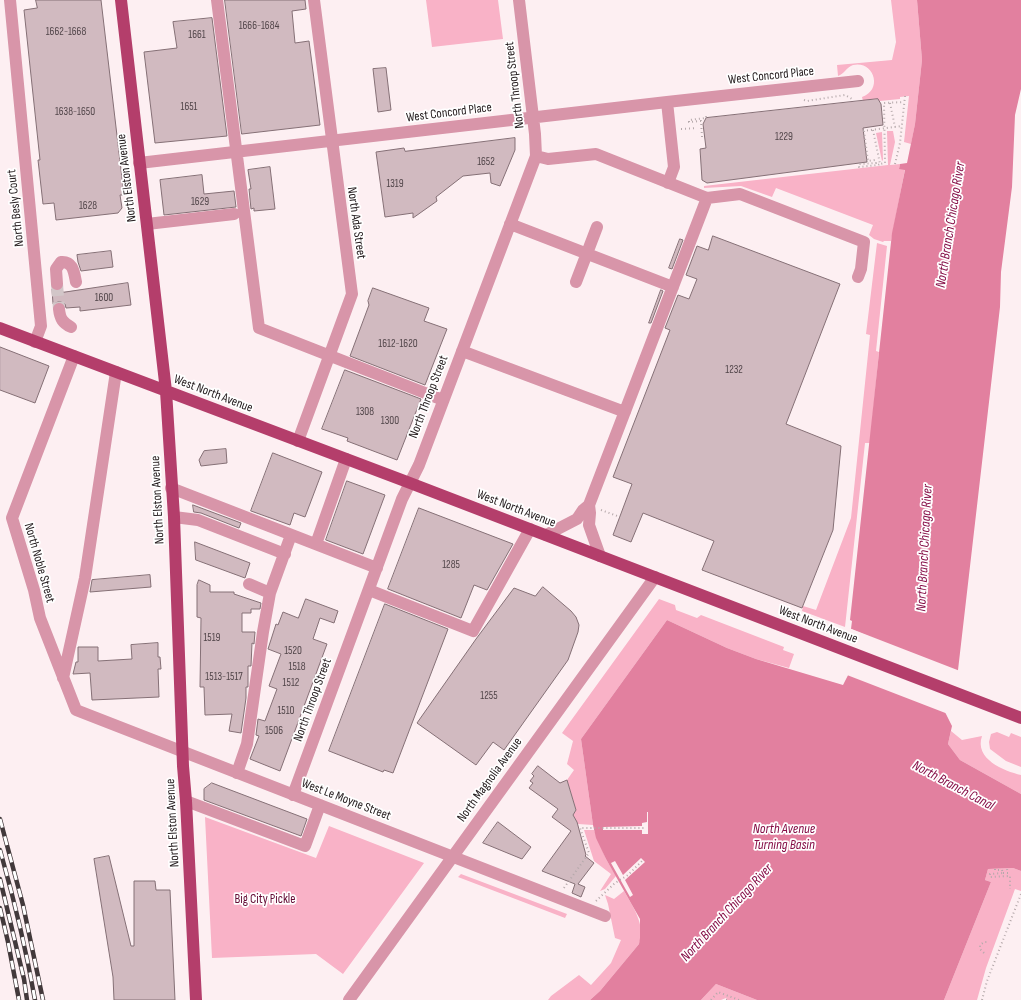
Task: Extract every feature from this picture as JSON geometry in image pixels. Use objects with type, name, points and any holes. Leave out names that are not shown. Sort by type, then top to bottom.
[{"type":"main road","name":"North Elston Avenue","points":[[121,0],[166,391],[174,517],[183,752],[196,1000]]},
{"type":"main road","name":"West North Avenue","points":[[0,328],[410,483],[1015,716]]},
{"type":"street","name":"North Besly Court","points":[[10,0],[41,326],[35,342]]},
{"type":"street","points":[[217,0],[259,328],[443,400]]},
{"type":"street","name":"North Ada Street","points":[[298,441],[352,294],[314,0]]},
{"type":"street","name":"North Throop Street","points":[[293,795],[377,568],[410,483],[419,464],[536,156],[533,117],[519,0]]},
{"type":"street","name":"West Concord Place","points":[[139,163],[858,81]]},
{"type":"street","points":[[667,102],[674,167],[668,182]]},
{"type":"street","points":[[536,156],[548,159],[596,154],[707,198],[740,194],[864,242],[861,269],[858,277]]},
{"type":"street","points":[[600,556],[589,524],[592,506],[625,412],[707,198]]},
{"type":"street","points":[[147,224],[234,214]]},
{"type":"street","points":[[510,224],[673,287]]},
{"type":"street","points":[[576,282],[597,227]]},
{"type":"street","points":[[57,284],[56,269],[61,262],[70,264],[74,269],[76,282]]},
{"type":"street","points":[[59,309],[63,323],[71,328]]},
{"type":"street","points":[[462,351],[625,412]]},
{"type":"street","name":"North Noble Street","points":[[74,356],[12,518],[34,590],[40,618],[76,710]]},
{"type":"street","points":[[63,678],[85,578],[116,372]]},
{"type":"street","points":[[316,544],[346,459]]},
{"type":"street","points":[[171,488],[377,568]]},
{"type":"street","points":[[546,535],[577,519],[583,510],[592,506]]},
{"type":"street","points":[[174,517],[198,520],[285,554]]},
{"type":"street","points":[[369,590],[473,631],[530,529]]},
{"type":"street","points":[[237,773],[247,744],[270,593],[291,535]]},
{"type":"street","name":"North Magnolia Avenue","points":[[349,1000],[655,577]]},
{"type":"street","points":[[249,584],[270,593]]},
{"type":"street","name":"West Le Moyne Street","points":[[76,710],[605,916]]},
{"type":"street","points":[[186,801],[305,846],[320,805]]},
{"type":"path","points":[[895,164],[900,143],[905,96]]},
{"type":"path","points":[[902,126],[884,128],[863,131],[868,161],[875,160],[876,163],[859,164],[859,167],[885,163],[884,128],[884,103],[904,102]]},
{"type":"path","points":[[890,103],[895,127]]},
{"type":"path","points":[[702,137],[701,121],[689,122],[689,120],[706,118],[706,115]]},
{"type":"path","points":[[679,129],[697,128]]},
{"type":"path","points":[[873,130],[880,164]]},
{"type":"path","points":[[592,506],[620,517]]},
{"type":"path","points":[[557,898],[589,853],[580,828],[645,828]]},
{"type":"path","points":[[587,909],[643,860]]},
{"type":"path","points":[[995,869],[1002,870],[1003,873]]},
{"type":"path","points":[[1007,869],[1008,873],[990,874],[990,877],[1010,876],[1010,889]]},
{"type":"path","points":[[982,1000],[987,981],[1021,894]]},
{"type":"path","points":[[984,953],[980,949],[980,945],[984,942],[988,942]]},
{"type":"path","points":[[711,1000],[718,992],[739,1000]]},
{"type":"green space","points":[[426,0],[498,0],[503,39],[432,47]]},
{"type":"green space","points":[[891,0],[917,0],[922,60],[915,124],[911,144],[904,142],[909,96],[900,97],[900,99],[880,101],[875,99],[863,101],[862,97],[869,93],[873,88],[874,82],[873,76],[866,67],[853,65],[838,76],[837,65],[892,60],[896,42]]},
{"type":"green space","points":[[887,131],[893,131],[895,142],[890,165],[900,164],[899,169],[905,169],[891,241],[883,242],[874,239],[869,235],[873,225],[776,188],[772,197],[741,186],[704,188],[704,186],[888,165]]},
{"type":"green space","points":[[882,132],[883,160],[882,161],[876,133]]},
{"type":"green space","points":[[877,243],[887,246],[876,351],[879,352],[870,443],[865,443],[845,627],[802,611],[803,606],[816,610],[851,518],[870,335],[866,334]]},
{"type":"green space","points":[[659,599],[675,605],[676,610],[697,618],[701,615],[784,647],[783,650],[794,654],[789,668],[756,659],[727,648],[667,620],[581,739],[593,825],[578,824],[573,815],[576,810],[567,780],[574,770],[567,764],[573,741],[562,733]]},
{"type":"green space","points":[[951,731],[962,740],[982,736],[982,751],[992,763],[1021,775],[1021,794],[960,760],[948,744]]},
{"type":"green space","points":[[997,732],[1009,737],[1011,733],[1021,737],[1021,767],[1006,761],[990,749],[989,742],[991,734]]},
{"type":"green space","name":"Big City Pickle","points":[[205,817],[316,858],[329,826],[424,863],[343,974],[316,954],[212,958]]},
{"type":"green space","points":[[584,830],[594,830],[606,859],[616,876],[605,889],[600,891],[611,874],[594,861]]},
{"type":"green space","points":[[1013,868],[1021,871],[1021,891],[1015,889],[986,968],[977,1000],[944,1000],[991,882],[985,880],[988,869]]},
{"type":"green space","points":[[461,874],[567,914],[565,918],[458,877]]},
{"type":"green space","points":[[624,891],[638,916],[640,923],[641,937],[639,944],[600,991],[590,1000],[548,1000],[551,996],[579,975],[591,985],[611,963],[621,940],[615,938],[605,895],[614,899]]},
{"type":"green space","points":[[716,984],[757,1000],[727,1000],[726,998],[721,1000],[701,1000]]},
{"type":"water","points":[[917,0],[1021,0],[1021,89],[1015,115],[1012,187],[1001,272],[1000,307],[958,670],[945,712],[952,726],[948,744],[960,760],[1021,794],[1021,871],[1013,868],[988,869],[985,880],[991,882],[944,1000],[757,1000],[716,984],[701,1000],[590,1000],[600,991],[639,944],[640,919],[606,859],[596,838],[581,739],[667,620],[727,648],[756,659],[843,685],[868,636],[851,629],[852,621],[850,620],[892,233],[905,170],[899,169],[900,164],[907,163],[915,124],[922,60]]},
{"type":"pier","points":[[849,628],[960,671],[947,712],[948,714],[847,675],[866,637],[850,631]]},
{"type":"pier","points":[[647,812],[648,834],[642,834],[642,830],[603,830],[603,827],[642,826],[642,823],[647,822]]},
{"type":"pier","points":[[641,858],[645,862],[625,880],[633,895],[630,897],[611,863],[615,861],[623,875]]},
{"type":"building","points":[[36,0],[101,0],[124,195],[120,195],[122,208],[118,213],[56,220],[54,203],[43,204],[38,160],[40,160],[24,10],[37,8]]},
{"type":"building","points":[[225,0],[305,0],[306,9],[292,11],[295,43],[309,41],[320,125],[242,134]]},
{"type":"building","points":[[212,18],[227,136],[155,143],[144,52],[177,48],[173,22]]},
{"type":"building","points":[[386,68],[391,110],[378,112],[373,69]]},
{"type":"building","points":[[878,99],[881,104],[883,125],[863,128],[867,162],[707,183],[702,180],[700,149],[706,148],[703,124],[706,118]]},
{"type":"building","points":[[515,138],[515,150],[500,186],[491,183],[490,173],[463,176],[436,197],[437,201],[413,218],[413,213],[385,217],[376,152],[404,148],[405,151]]},
{"type":"building","points":[[270,167],[275,209],[254,211],[254,208],[251,209],[249,189],[251,189],[248,170]]},
{"type":"building","points":[[202,175],[204,194],[234,191],[236,207],[164,215],[160,180]]},
{"type":"building","points":[[713,236],[840,284],[786,424],[841,446],[833,530],[802,608],[702,570],[714,541],[643,513],[631,542],[613,535],[632,484],[613,477],[670,330],[665,328],[678,295],[689,299],[697,279],[686,275],[697,246],[708,250]]},
{"type":"building","points":[[680,239],[683,240],[672,269],[669,268]]},
{"type":"building","points":[[111,251],[113,267],[81,271],[77,255]]},
{"type":"building","points":[[128,283],[131,305],[80,311],[80,307],[66,308],[65,304],[61,302],[53,304],[52,289],[57,291],[62,289],[63,292]]},
{"type":"building","points":[[373,288],[429,308],[424,321],[447,329],[425,385],[350,356],[369,305],[368,301]]},
{"type":"building","points":[[661,290],[663,291],[651,323],[649,323]]},
{"type":"building","points":[[0,347],[49,366],[35,403],[0,390]]},
{"type":"building","points":[[345,370],[421,399],[397,460],[347,441],[348,438],[322,429]]},
{"type":"building","points":[[226,449],[227,463],[201,466],[199,460],[204,451]]},
{"type":"building","points":[[273,453],[322,472],[305,517],[294,513],[290,525],[251,511]]},
{"type":"building","points":[[347,481],[385,495],[363,554],[326,540]]},
{"type":"building","points":[[193,505],[241,523],[239,528],[201,513],[194,512]]},
{"type":"building","points":[[419,508],[513,544],[487,590],[474,585],[461,618],[388,589]]},
{"type":"building","points":[[195,542],[250,563],[245,578],[196,560]]},
{"type":"building","points":[[150,575],[151,587],[90,592],[92,580]]},
{"type":"building","points":[[199,580],[210,585],[210,592],[234,592],[234,594],[261,603],[260,609],[251,609],[251,613],[242,613],[242,632],[255,632],[254,644],[252,643],[251,666],[248,666],[248,687],[246,687],[241,733],[229,731],[232,714],[205,715],[204,687],[200,687],[201,618],[197,617],[197,585]]},
{"type":"building","points":[[543,587],[571,611],[576,617],[579,625],[568,660],[504,750],[493,742],[476,765],[417,723],[514,588],[535,596]]},
{"type":"building","points":[[306,599],[338,611],[334,623],[320,618],[313,639],[327,644],[280,771],[250,759],[259,736],[256,735],[258,719],[265,721],[277,689],[269,686],[281,654],[268,649],[276,624],[278,625],[283,612],[298,618]]},
{"type":"building","points":[[385,604],[448,629],[393,773],[384,770],[383,772],[329,751]]},
{"type":"building","points":[[158,643],[158,657],[160,657],[161,669],[158,669],[159,697],[92,700],[90,673],[73,674],[76,662],[78,662],[78,647],[98,647],[98,661],[132,659],[131,645]]},
{"type":"building","points":[[538,766],[560,783],[567,780],[576,810],[573,815],[577,822],[586,855],[585,856],[594,863],[578,884],[585,887],[581,897],[572,893],[575,884],[542,871],[571,831],[552,817],[558,809],[529,788],[533,783],[530,781],[534,776],[532,774]]},
{"type":"building","points":[[212,783],[307,819],[301,836],[204,800],[204,789]]},
{"type":"building","points":[[498,822],[531,847],[522,859],[483,843]]},
{"type":"building","points":[[109,856],[131,946],[134,946],[134,881],[155,881],[156,890],[170,890],[175,1000],[114,1000],[113,977],[94,859]]},
{"type":"tunnel","points":[[57,284],[59,309]]},
{"type":"railway","points":[[0,819],[23,905],[43,1000]]},
{"type":"railway","points":[[0,850],[28,962],[35,1000]]},
{"type":"railway","points":[[0,879],[24,979],[27,1000]]},
{"type":"railway","points":[[0,908],[19,1000]]},
{"type":"water label","name":"North Branch Chicago River","points":[[951,225]]},
{"type":"water label","name":"North Branch Chicago River","points":[[925,548]]},
{"type":"water label","name":"North Branch Canal","points":[[953,786]]},
{"type":"water label","name":"North Avenue Turning Basin","points":[[784,838]]},
{"type":"water label","name":"North Branch Chicago River","points":[[727,913]]}]
